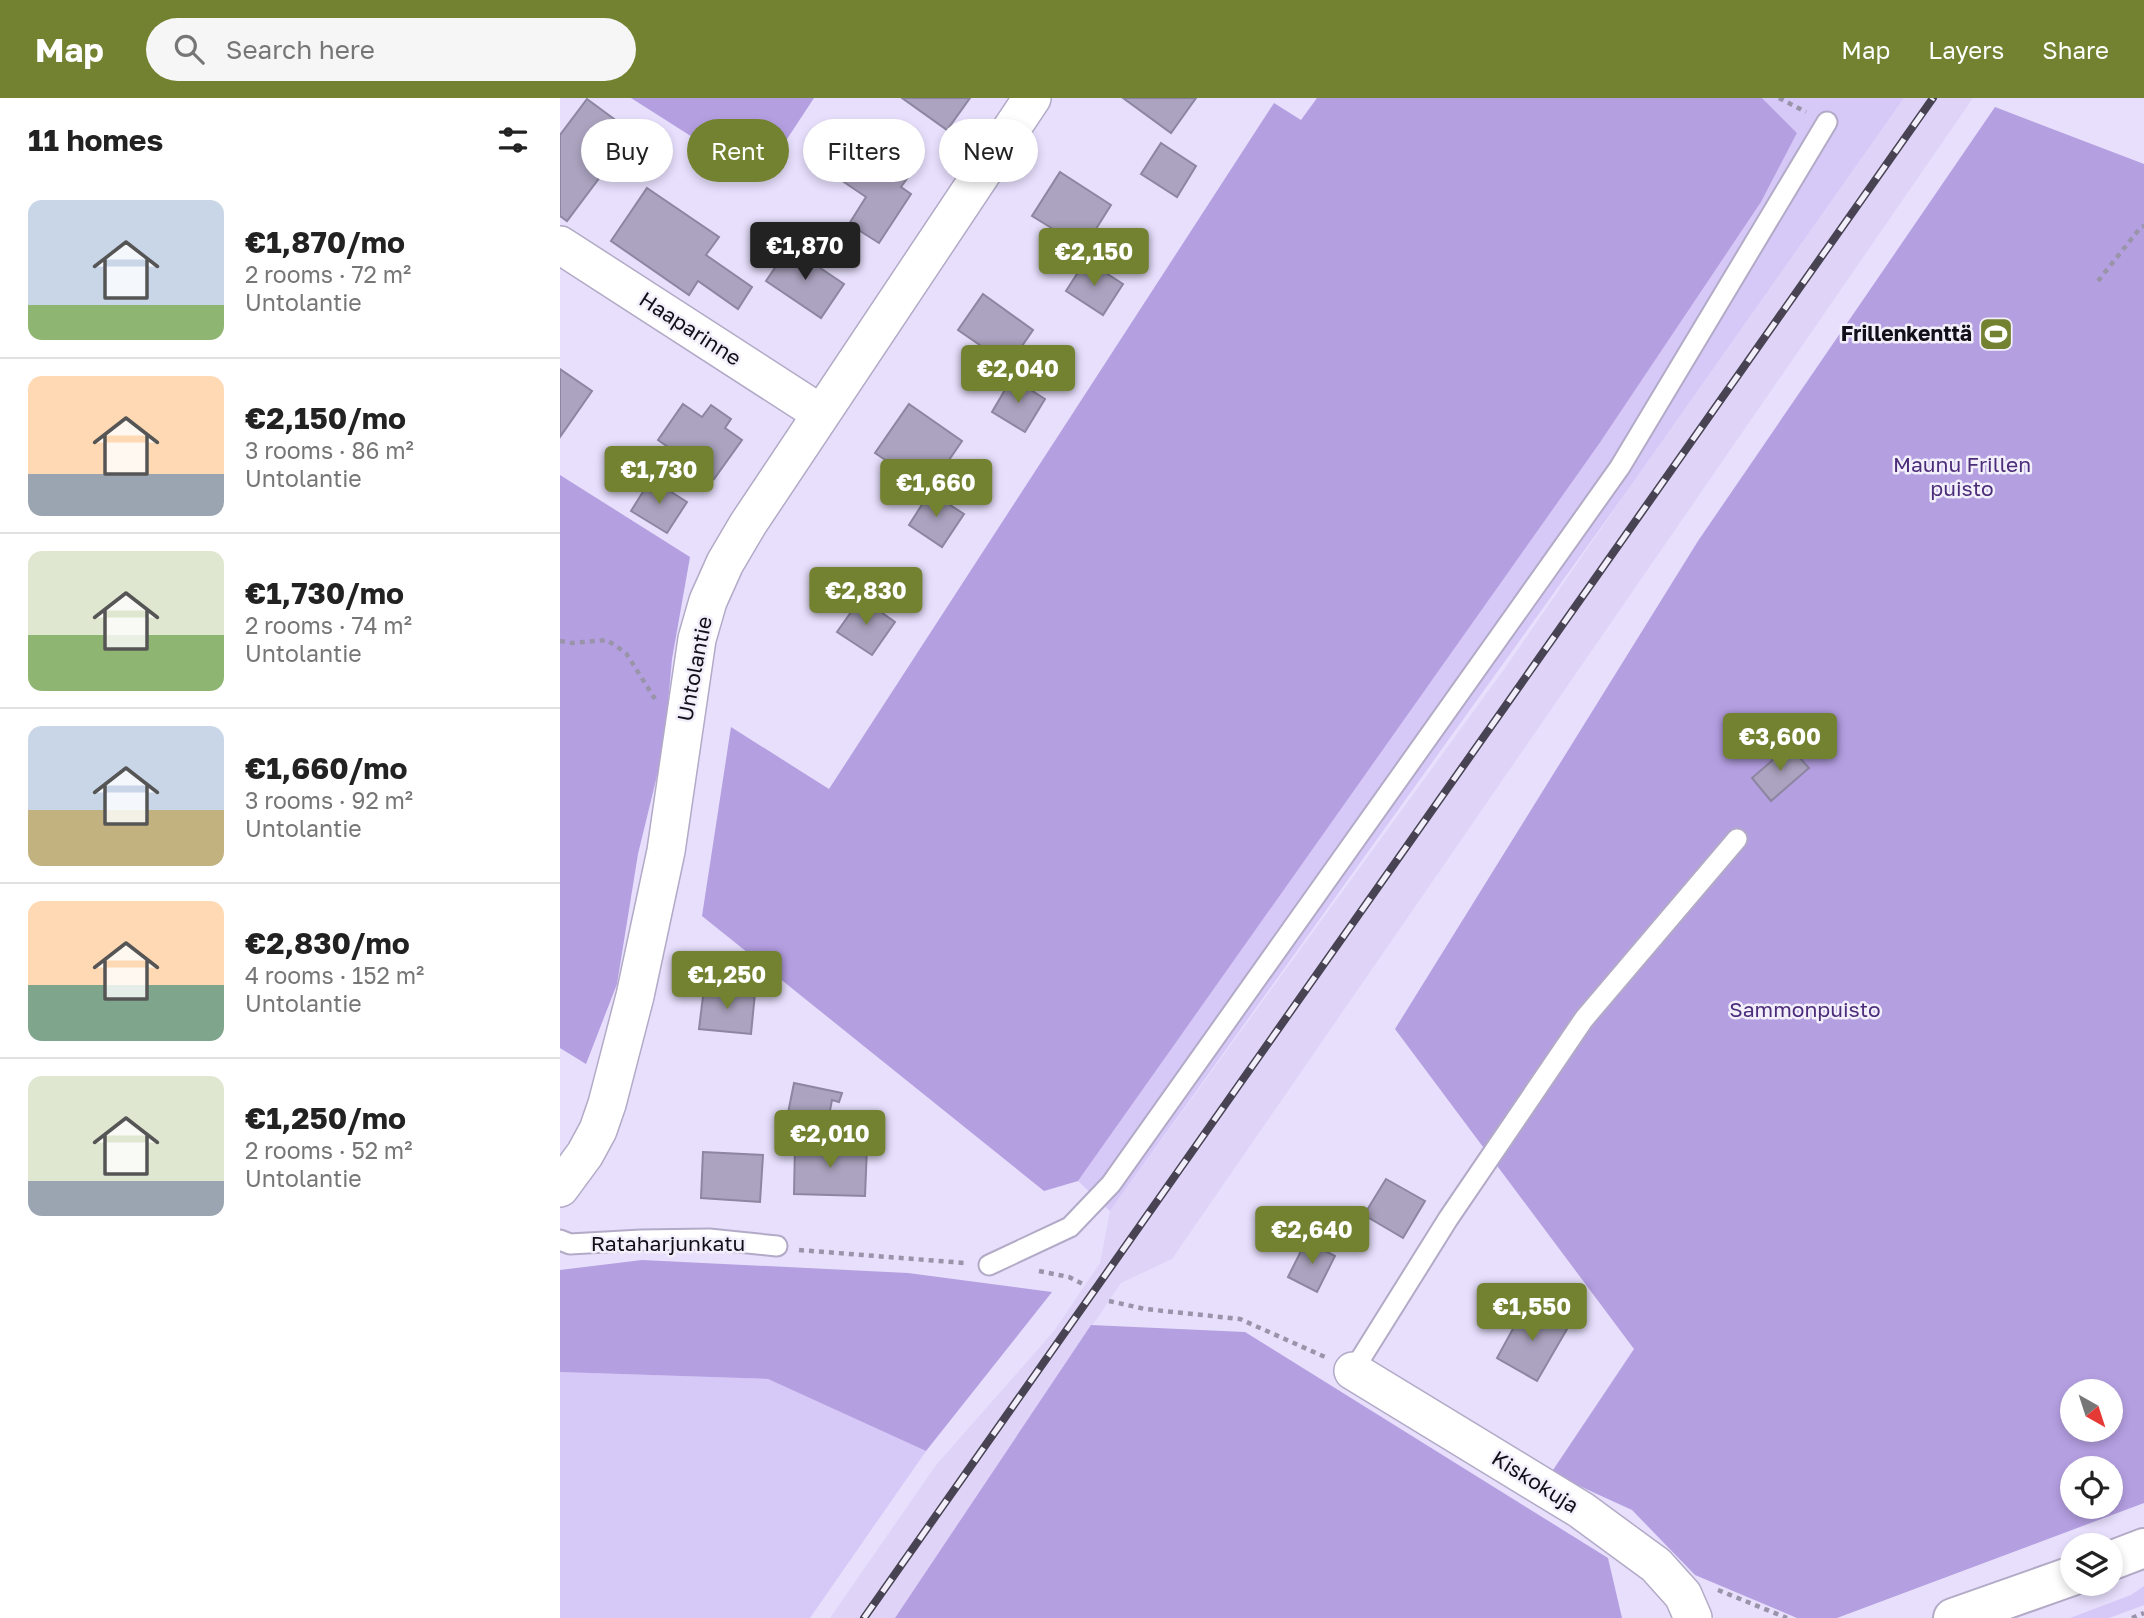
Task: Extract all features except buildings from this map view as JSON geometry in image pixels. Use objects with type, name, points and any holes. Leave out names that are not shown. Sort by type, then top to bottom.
[{"type":"street","name":"Untolantie","points":[[560,1188],[585,1154],[598,1130],[635,996],[666,851],[697,639],[708,601],[725,563],[748,524],[1032,98]]},
{"type":"street","name":"Haaparinne","points":[[560,245],[820,413]]},
{"type":"street","name":"Kiskokuja","points":[[1353,1371],[1581,1510],[1656,1565],[1683,1595],[1693,1618]]},
{"type":"street","points":[[2123,1556],[2144,1548]]},
{"type":"street","points":[[1954,1618],[2060,1580]]},
{"type":"lane","points":[[989,1265],[1070,1227],[1111,1184],[1619,467],[1827,122]]},
{"type":"lane","points":[[1353,1371],[1448,1219],[1584,1019],[1737,839]]},
{"type":"lane","name":"Rataharjunkatu","points":[[560,1240],[570,1244],[709,1239],[777,1246]]},
{"type":"path","points":[[2098,281],[2140,227],[2144,226]]},
{"type":"path","points":[[560,641],[572,643],[607,640],[626,653],[660,707]]},
{"type":"path","points":[[777,1246],[813,1253],[989,1265],[1055,1273],[1085,1285]]},
{"type":"path","points":[[1109,1301],[1145,1309],[1240,1319],[1278,1334],[1353,1371]]},
{"type":"path","points":[[2132,1618],[2144,1614]]},
{"type":"shaded area","points":[[1762,98],[1904,98],[1627,491],[1110,1211],[1078,1181],[1599,444],[1761,202],[1797,133]]},
{"type":"shaded area","points":[[1904,98],[1973,98],[1172,1259],[1121,1283],[895,1618],[830,1618],[936,1465],[1054,1331],[1100,1263],[1110,1211],[1505,668]]},
{"type":"shaded area","points":[[560,1372],[768,1379],[926,1451],[810,1618],[560,1618]]},
{"type":"shaded area","points":[[2144,1586],[2144,1605],[2109,1618],[2070,1618],[2131,1595]]},
{"type":"green space","points":[[631,98],[814,98],[789,136],[789,119],[687,119],[687,134],[673,125],[673,119],[664,119]]},
{"type":"green space","points":[[1317,98],[1762,98],[1797,133],[1761,202],[1599,444],[1078,1181],[1044,1191],[702,916],[731,727],[829,789],[1274,103],[1301,120]]},
{"type":"green space","name":"Sammonpuisto","points":[[1995,107],[2144,164],[2144,1503],[2123,1511],[2123,1456],[2060,1456],[2060,1519],[2101,1519],[1837,1618],[1797,1618],[1695,1575],[1632,1510],[1551,1473],[1634,1349],[1395,1029],[1698,541]]},
{"type":"green space","points":[[560,475],[690,557],[672,659],[664,747],[638,854],[617,984],[586,1064],[560,1048]]},
{"type":"green space","points":[[642,1260],[908,1273],[1052,1292],[926,1451],[768,1379],[560,1372],[560,1270]]},
{"type":"green space","points":[[1091,1325],[1245,1332],[1608,1558],[1622,1618],[895,1618]]},
{"type":"railway","points":[[864,1618],[1933,98]]},
{"type":"place","name":"Frillenkenttä","points":[[1996,334]]},
{"type":"park label","name":"Maunu Frillen puisto","points":[[1962,477]]}]
